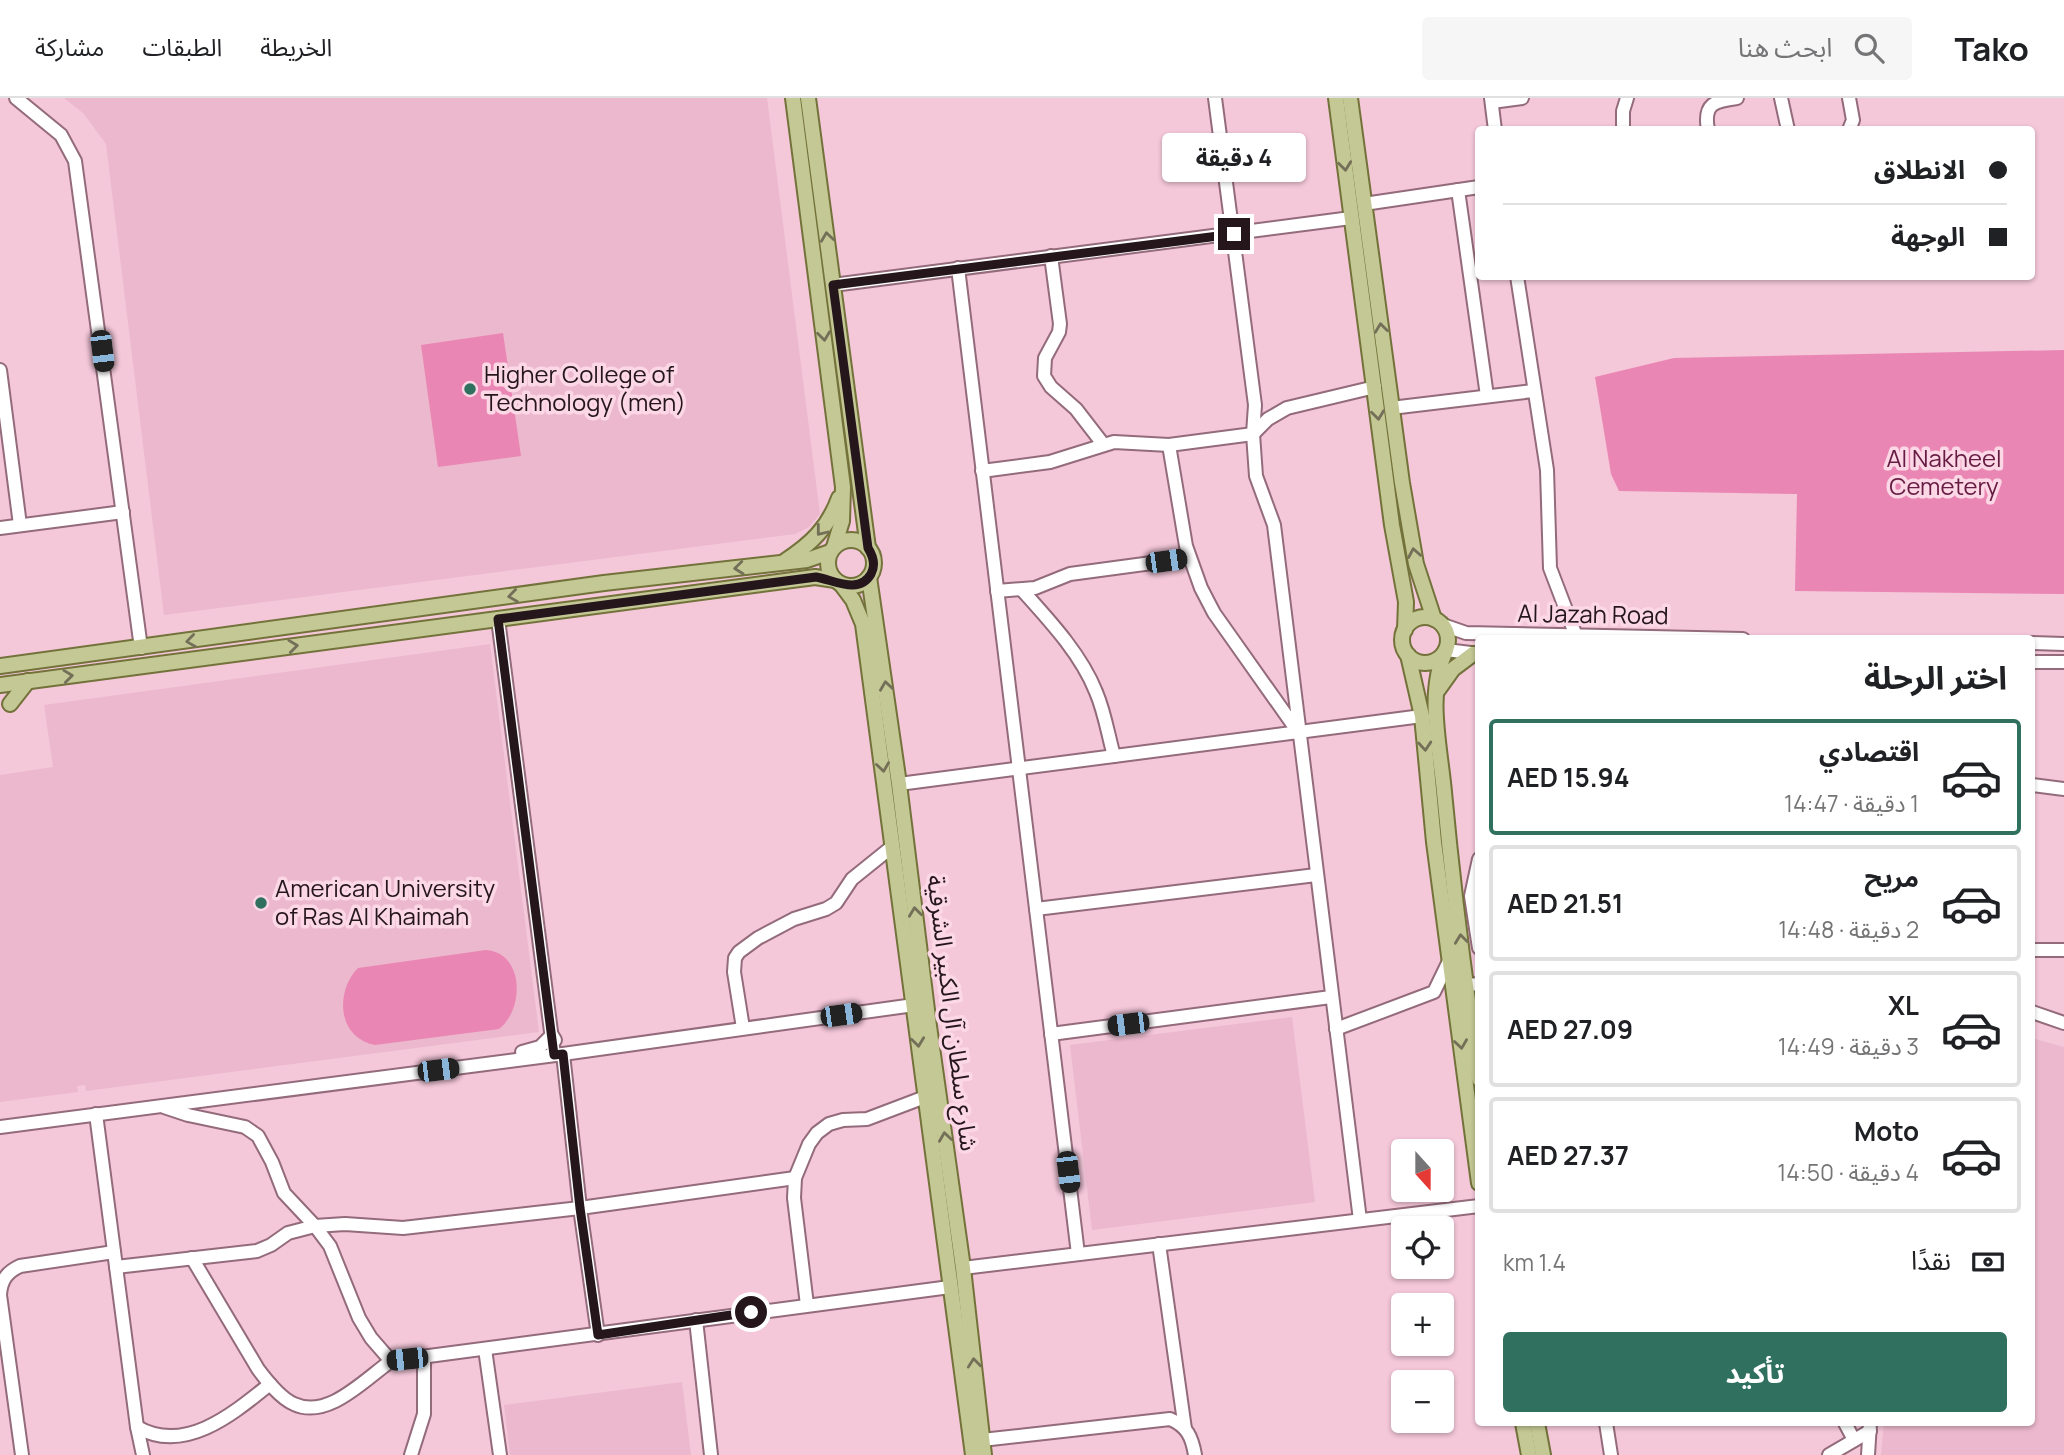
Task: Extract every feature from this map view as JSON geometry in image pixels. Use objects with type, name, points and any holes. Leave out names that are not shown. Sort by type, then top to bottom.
[{"type":"main road","points":[[793,98],[843,487],[842,521],[828,567],[838,582]]},
{"type":"main road","points":[[0,684],[816,577],[856,585],[869,577],[874,562],[868,548],[808,98]]},
{"type":"main road","points":[[1336,98],[1392,525],[1406,602],[1403,640],[1422,716],[1434,842],[1475,1153]]},
{"type":"main road","points":[[1350,98],[1391,408],[1416,564],[1424,594],[1448,637],[1446,650],[1439,664],[1435,694],[1451,862],[1473,984],[1475,1016]]},
{"type":"main road","points":[[783,563],[823,531],[834,513],[843,487]]},
{"type":"main road","points":[[0,666],[604,583],[807,560],[832,550],[841,542],[855,540],[868,548]]},
{"type":"main road","name":"شارع سلطان آل الكبير الشرقية","points":[[869,577],[963,1268],[983,1448]]},
{"type":"main road","name":"شارع سلطان آل الكبير الشرقية","points":[[838,582],[853,600],[863,624],[973,1455]]},
{"type":"main road","points":[[1405,630],[1416,619],[1438,622]]},
{"type":"main road","points":[[1408,654],[1426,662],[1436,660],[1446,650]]},
{"type":"main road","points":[[1435,694],[1453,669],[1475,655]]},
{"type":"main road","points":[[10,704],[28,681]]},
{"type":"main road","points":[[1524,1426],[1529,1455]]},
{"type":"main road","points":[[1538,1426],[1543,1455]]},
{"type":"street","points":[[16,98],[61,135],[75,161],[141,648]]},
{"type":"street","points":[[1215,98],[1255,405],[1253,434],[1256,476],[1274,524],[1360,1220]]},
{"type":"street","points":[[1495,126],[1492,100],[1522,98]]},
{"type":"street","points":[[1623,126],[1623,111],[1627,98]]},
{"type":"street","points":[[1707,126],[1706,118],[1710,107],[1717,101],[1737,98]]},
{"type":"street","points":[[1781,98],[1787,126]]},
{"type":"street","points":[[1849,98],[1853,120],[1851,126]]},
{"type":"street","points":[[1364,204],[1475,188]]},
{"type":"street","points":[[1458,190],[1487,396]]},
{"type":"street","points":[[833,285],[1352,218]]},
{"type":"street","points":[[1051,256],[1060,324],[1059,332],[1045,358],[1044,376],[1051,387],[1076,409],[1103,444]]},
{"type":"street","points":[[958,268],[1078,1254]]},
{"type":"street","points":[[1518,280],[1546,470],[1550,568],[1576,635]]},
{"type":"street","points":[[0,370],[20,525]]},
{"type":"street","points":[[982,471],[1059,460],[1103,444],[1125,441],[1169,445],[1253,434],[1268,419],[1287,408],[1375,387]]},
{"type":"street","points":[[1391,408],[1534,390]]},
{"type":"street","points":[[1169,445],[1183,532],[1200,587],[1214,613],[1298,732]]},
{"type":"street","points":[[0,528],[122,512]]},
{"type":"street","points":[[997,592],[1023,590],[1070,574],[1189,558]]},
{"type":"street","points":[[1023,590],[1055,628],[1088,675],[1101,706],[1114,756]]},
{"type":"street","points":[[498,619],[552,1035],[559,1054],[598,1335]]},
{"type":"street","name":"Al Jazah Road","points":[[1438,622],[1466,633],[1539,635]]},
{"type":"street","points":[[2035,643],[2064,644]]},
{"type":"street","points":[[1446,650],[1475,654]]},
{"type":"street","points":[[2035,662],[2064,662]]},
{"type":"street","points":[[899,784],[1422,716]]},
{"type":"street","points":[[2035,785],[2064,789]]},
{"type":"street","points":[[743,1028],[734,972],[735,958],[758,938],[794,919],[836,903],[852,879],[893,846]]},
{"type":"street","points":[[1035,908],[1316,876]]},
{"type":"street","points":[[1475,878],[1471,896],[1475,922]]},
{"type":"street","points":[[2035,950],[2064,950]]},
{"type":"street","points":[[1336,1029],[1434,992],[1449,960]]},
{"type":"street","points":[[1434,992],[1455,1003]]},
{"type":"street","points":[[1051,1034],[1332,997]]},
{"type":"street","points":[[0,1127],[914,1005]]},
{"type":"street","points":[[2035,1013],[2064,1023]]},
{"type":"street","points":[[552,1035],[567,1047],[590,1045],[607,1048]]},
{"type":"street","points":[[485,1064],[504,1055],[534,1049],[552,1035]]},
{"type":"street","points":[[807,1305],[794,1198],[795,1178],[809,1144],[817,1133],[829,1124],[843,1120],[867,1119],[925,1097]]},
{"type":"street","points":[[160,1106],[245,1127],[258,1136],[284,1193],[330,1246],[359,1318],[371,1338],[391,1360]]},
{"type":"street","points":[[96,1114],[137,1427],[143,1455]]},
{"type":"street","points":[[116,1267],[257,1251],[288,1233],[315,1226],[345,1224],[403,1228],[580,1208],[795,1178]]},
{"type":"street","points":[[963,1268],[1475,1206]]},
{"type":"street","points":[[1159,1244],[1185,1429]]},
{"type":"street","points":[[22,1455],[0,1295],[1,1285],[11,1270],[20,1266],[114,1252]]},
{"type":"street","points":[[191,1258],[258,1369],[270,1384],[293,1404],[313,1409],[333,1402],[391,1360],[950,1287]]},
{"type":"street","points":[[696,1320],[711,1455]]},
{"type":"street","points":[[485,1349],[500,1455]]},
{"type":"street","points":[[411,1455],[424,1414],[424,1357]]},
{"type":"street","points":[[137,1427],[148,1434],[163,1437],[198,1432],[216,1425],[270,1384]]},
{"type":"street","points":[[983,1448],[1160,1418],[1170,1419],[1185,1429],[1191,1438],[1195,1455]]},
{"type":"street","points":[[1606,1426],[1611,1455]]},
{"type":"street","points":[[1847,1426],[1854,1440]]},
{"type":"street","points":[[1829,1455],[1870,1427]]},
{"type":"street","points":[[1868,1455],[1870,1427]]},
{"type":"shaded area","name":"Higher College of Technology (men)","points":[[64,98],[767,98],[820,514],[809,527],[795,534],[164,615],[106,144],[83,113]]},
{"type":"shaded area","name":"American University of Ras Al Khaimah","points":[[490,644],[539,1032],[86,1091],[85,1085],[77,1086],[78,1092],[0,1102],[0,775],[53,767],[44,705]]},
{"type":"shaded area","points":[[1292,1017],[1315,1202],[1092,1230],[1070,1045]]},
{"type":"shaded area","points":[[2035,1039],[2064,1047],[2064,1455],[1881,1455],[1884,1426],[2035,1426]]},
{"type":"shaded area","points":[[682,1382],[691,1455],[510,1455],[504,1405]]},
{"type":"green space","points":[[503,333],[521,456],[438,467],[421,345]]},
{"type":"green space","name":"Al Nakheel Cemetery","points":[[2064,350],[2064,594],[1795,591],[1797,494],[1619,491],[1611,474],[1595,377],[1674,358]]},
{"type":"green space","points":[[486,950],[499,953],[514,971],[516,996],[513,1009],[499,1029],[375,1045],[362,1041],[347,1024],[343,1001],[351,978],[358,968]]},
{"type":"place","name":"Higher College of Technology (men)","points":[[470,389]]},
{"type":"place","name":"American University of Ras Al Khaimah","points":[[261,903]]},
{"type":"route","points":[[751,1312],[598,1335],[580,1208],[563,1054],[554,1055],[498,619],[816,577],[835,580],[849,586],[869,577],[874,562],[868,548],[833,285],[1234,234]]}]
